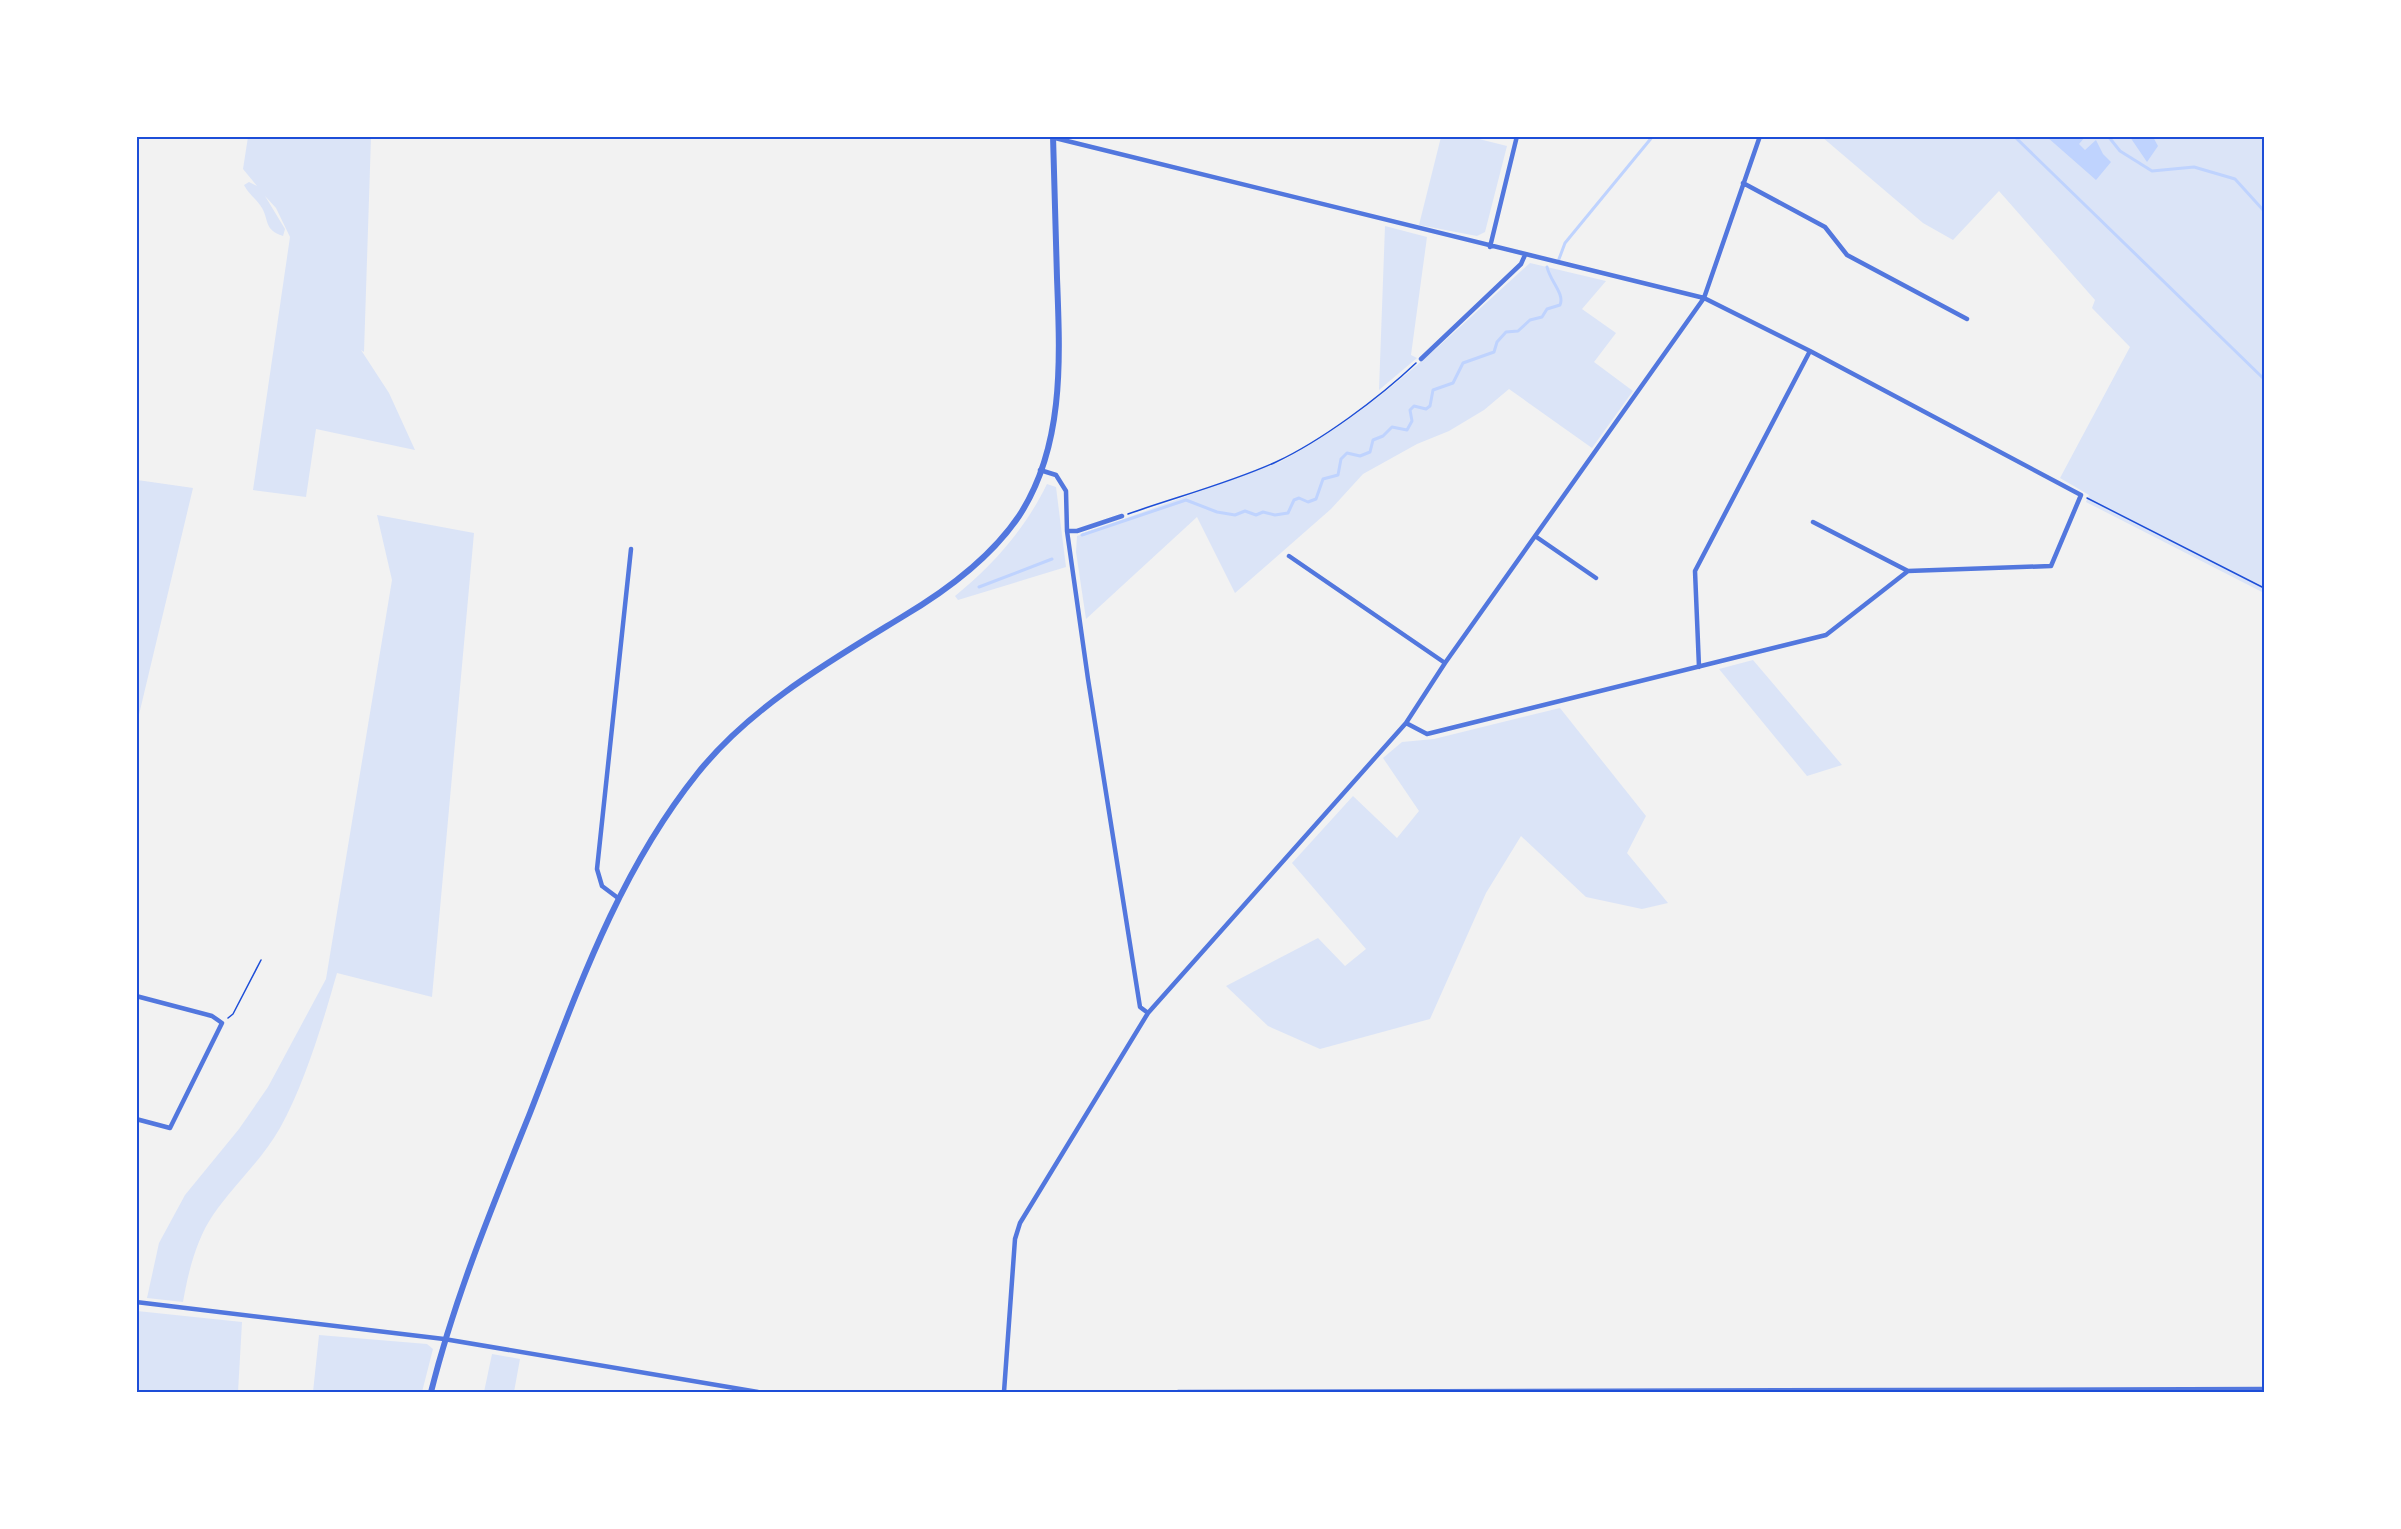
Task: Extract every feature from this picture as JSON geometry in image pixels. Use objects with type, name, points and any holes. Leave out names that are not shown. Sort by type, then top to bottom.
[{"type":"street","points":[[1490,247],[1517,136]]},
{"type":"street","points":[[1004,1392],[1015,1239],[1020,1222],[1148,1013],[1406,723],[1445,663],[1704,298],[1760,136]]},
{"type":"street","points":[[431,1392],[444,1340],[475,1253],[602,931],[655,833],[698,773],[742,726],[837,657],[961,578],[1019,515],[1040,470],[1053,428],[1058,396],[1059,333],[1052,137],[1704,298],[1810,351],[2081,495],[2051,567],[1908,571],[1813,522]]},
{"type":"street","points":[[1743,183],[1825,227],[1847,255],[1967,319]]},
{"type":"street","points":[[1420,359],[1521,264],[1525,255]]},
{"type":"street","points":[[1699,668],[1695,570],[1810,351]]},
{"type":"street","points":[[1040,470],[1056,475],[1066,491],[1067,531],[1140,1007],[1148,1013]]},
{"type":"street","points":[[1067,531],[1077,531],[1122,516]]},
{"type":"street","points":[[1535,536],[1596,578]]},
{"type":"street","points":[[618,898],[602,886],[597,868],[631,549]]},
{"type":"street","points":[[1289,556],[1445,663]]},
{"type":"street","points":[[1406,723],[1427,734],[1826,635],[1908,571]]},
{"type":"street","points":[[136,996],[212,1016],[222,1023],[220,1032],[170,1128],[136,1119]]},
{"type":"street","points":[[136,1302],[444,1340],[730,1391],[758,1392]]},
{"type":"street","points":[[1178,1392],[2265,1389]]},
{"type":"path","points":[[1122,516],[1275,462],[1309,444],[1400,378],[1420,359]]},
{"type":"path","points":[[2081,495],[2265,588]]},
{"type":"path","points":[[222,1023],[233,1014],[261,960]]},
{"type":"shaded area","points":[[248,137],[371,137],[364,352],[361,350],[389,393],[415,450],[316,429],[306,497],[253,490],[290,237],[276,208],[265,196],[285,229],[283,236],[270,228],[262,208],[244,185],[249,182],[257,186],[243,169]]},
{"type":"shaded area","points":[[1441,137],[1471,137],[1507,146],[1485,232],[1477,236],[1419,225]]},
{"type":"shaded area","points":[[1822,137],[2264,137],[2264,593],[2086,502],[2089,495],[2060,478],[2130,347],[2092,308],[2095,300],[1999,191],[1953,240],[1923,223]]},
{"type":"shaded area","points":[[1385,226],[1427,237],[1411,355],[1417,358],[1379,390]]},
{"type":"shaded area","points":[[1530,263],[1606,281],[1582,309],[1616,333],[1594,362],[1633,391],[1592,448],[1509,389],[1484,410],[1449,431],[1417,444],[1363,474],[1331,509],[1235,593],[1197,517],[1086,619],[1076,552],[1077,536],[1280,462],[1315,442],[1380,396]]},
{"type":"shaded area","points":[[136,480],[193,488],[137,723]]},
{"type":"shaded area","points":[[1047,484],[1056,487],[1066,567],[958,600],[955,596],[983,571],[1019,531]]},
{"type":"shaded area","points":[[377,515],[474,533],[432,997],[337,973],[313,1052],[289,1110],[264,1151],[207,1225],[194,1257],[183,1302],[147,1298],[159,1243],[185,1195],[239,1129],[268,1087],[326,979],[392,580]]},
{"type":"shaded area","points":[[1753,660],[1842,765],[1807,776],[1719,669]]},
{"type":"shaded area","points":[[1560,708],[1646,816],[1627,853],[1668,903],[1642,909],[1586,897],[1521,836],[1486,893],[1430,1019],[1320,1049],[1268,1026],[1226,986],[1318,938],[1345,966],[1366,949],[1292,863],[1353,796],[1397,838],[1419,811],[1383,758],[1402,742],[1434,739]]},
{"type":"shaded area","points":[[137,1311],[242,1322],[238,1392],[137,1392]]},
{"type":"shaded area","points":[[319,1335],[427,1344],[433,1349],[422,1392],[313,1392]]},
{"type":"shaded area","points":[[492,1354],[520,1359],[514,1392],[484,1392]]},
{"type":"water","points":[[2047,137],[2085,137],[2079,144],[2085,150],[2096,140],[2103,154],[2111,162],[2096,180]]},
{"type":"water","points":[[2130,137],[2153,137],[2158,146],[2147,162]]},
{"type":"waterway","points":[[1559,259],[1565,243],[1653,136]]},
{"type":"waterway","points":[[2014,136],[2264,379]]},
{"type":"waterway","points":[[2108,136],[2120,151],[2152,171],[2194,167],[2235,179],[2264,211]]},
{"type":"waterway","points":[[1082,535],[1186,500],[1217,512],[1235,515],[1245,511],[1256,515],[1263,512],[1275,515],[1288,513],[1294,500],[1299,498],[1308,502],[1316,499],[1323,479],[1338,475],[1341,459],[1347,453],[1360,456],[1370,452],[1373,440],[1383,436],[1392,427],[1407,430],[1412,421],[1410,410],[1414,406],[1426,409],[1430,406],[1433,390],[1453,383],[1463,363],[1494,352],[1497,342],[1506,332],[1518,331],[1530,320],[1542,317],[1547,309],[1560,305],[1559,292],[1547,267]]},
{"type":"waterway","points":[[979,587],[1052,559]]}]
